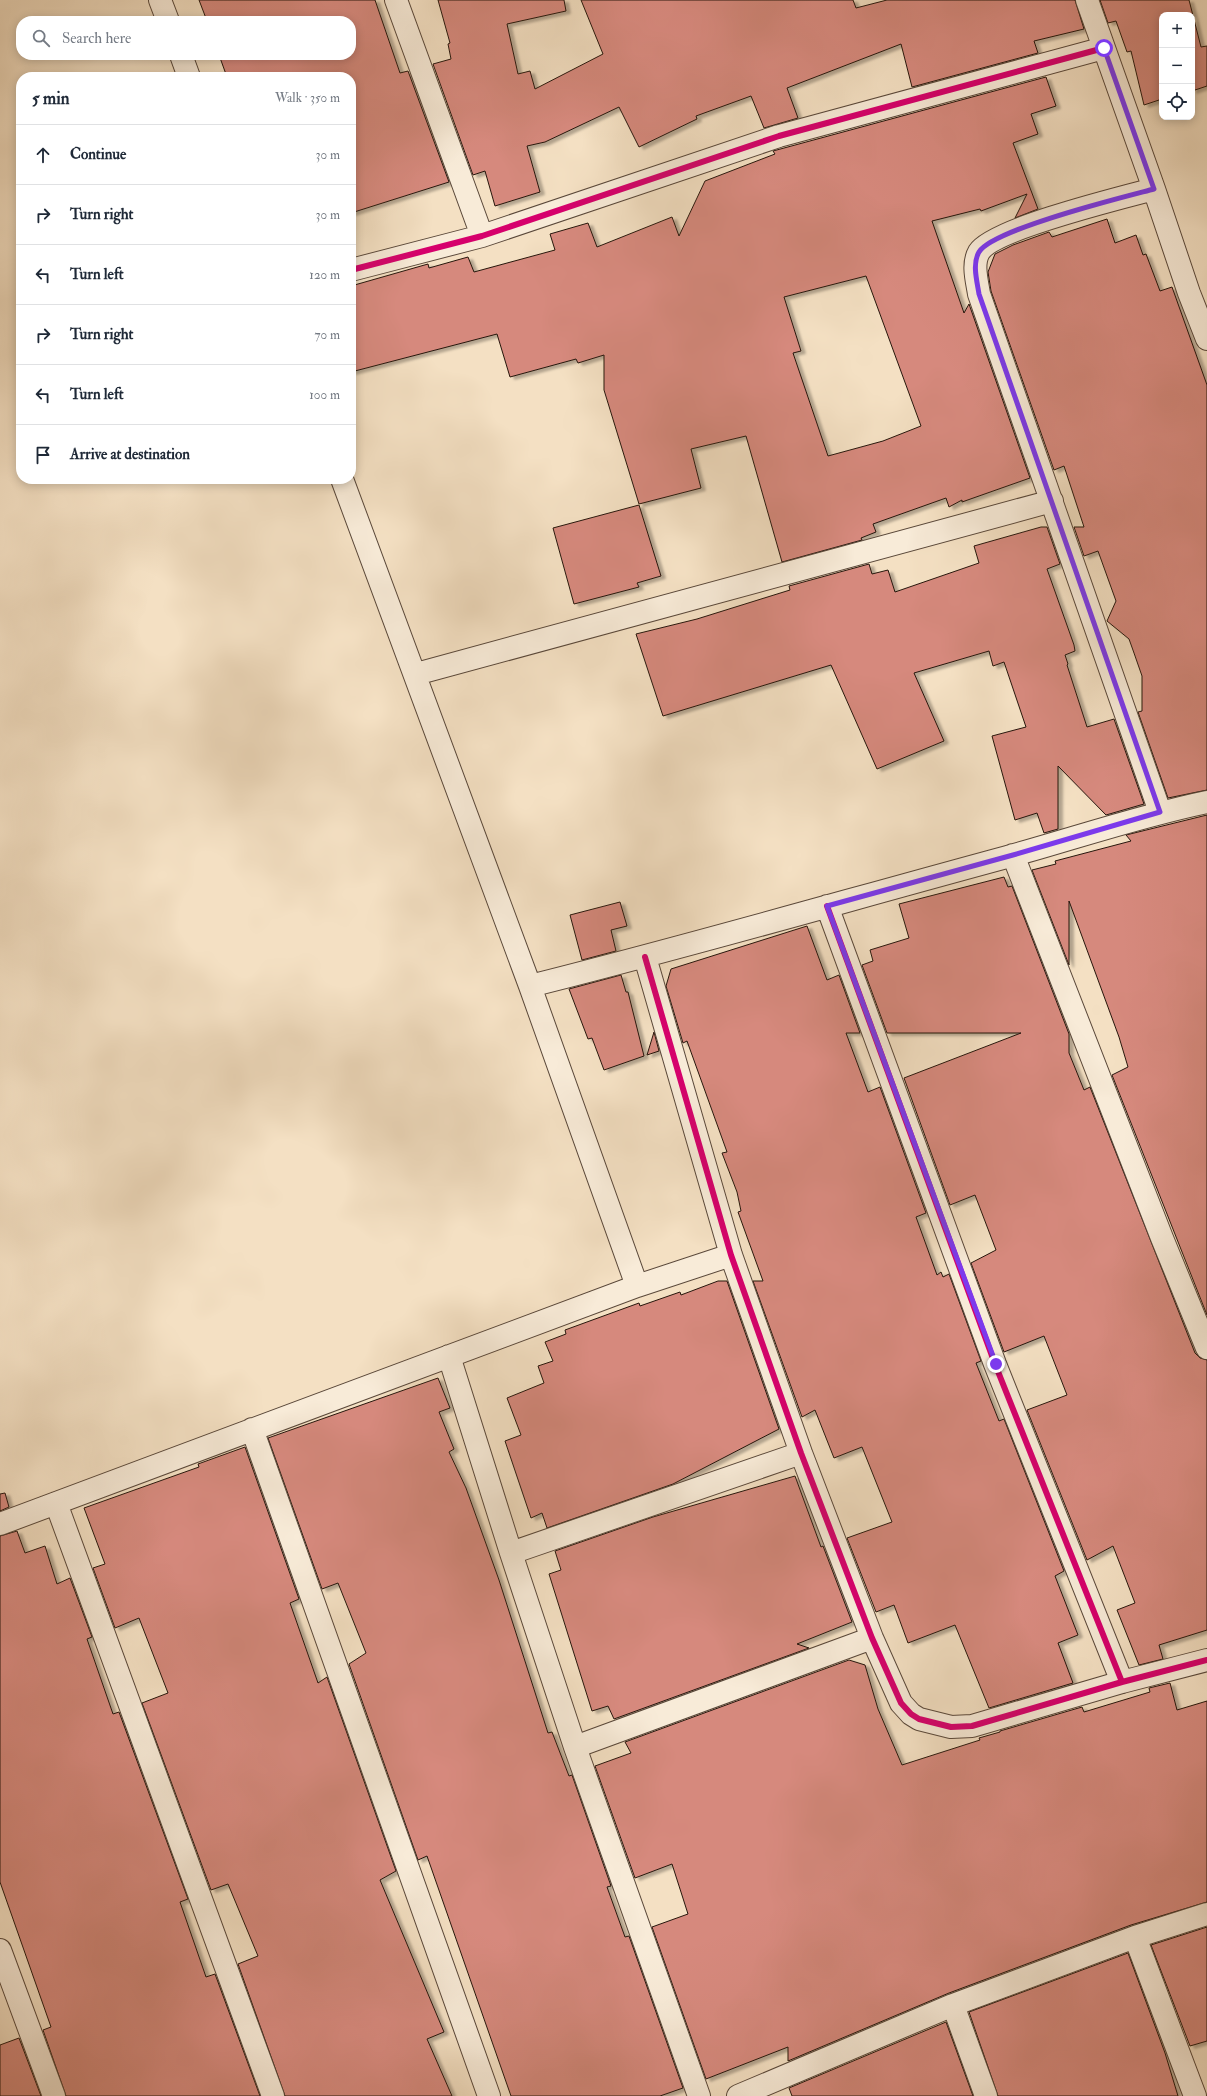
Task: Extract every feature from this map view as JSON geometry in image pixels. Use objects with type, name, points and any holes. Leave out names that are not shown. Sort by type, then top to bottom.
[{"type":"street","points":[[160,0],[166,16]]},
{"type":"street","points":[[396,0],[482,236]]},
{"type":"street","points":[[1087,0],[1154,189],[1198,291],[1207,339]]},
{"type":"street","points":[[356,269],[482,236],[779,136],[1104,48]]},
{"type":"street","points":[[183,60],[187,72]]},
{"type":"street","points":[[1154,189],[1054,217],[990,241],[979,251],[976,262],[976,275],[979,294],[1160,812]]},
{"type":"street","points":[[344,484],[416,674],[530,986],[637,1286]]},
{"type":"street","points":[[416,674],[1052,501]]},
{"type":"street","points":[[530,986],[645,958],[1013,855],[1160,812],[1207,802]]},
{"type":"street","points":[[1013,855],[1162,1238],[1207,1348]]},
{"type":"street","points":[[827,906],[996,1364],[1122,1682]]},
{"type":"street","points":[[645,958],[731,1255],[801,1453],[872,1638],[901,1703],[911,1714],[920,1719],[950,1727],[972,1726],[1122,1682],[1207,1660]]},
{"type":"street","points":[[0,1524],[637,1286],[731,1255]]},
{"type":"street","points":[[449,1356],[511,1553],[575,1747],[699,2096]]},
{"type":"street","points":[[252,1429],[489,2096]]},
{"type":"street","points":[[511,1553],[801,1453]]},
{"type":"street","points":[[56,1503],[272,2096]]},
{"type":"street","points":[[575,1747],[872,1638]]},
{"type":"street","points":[[738,2096],[771,2090],[953,2004],[1135,1937],[1207,1914]]},
{"type":"street","points":[[1135,1937],[1195,2096]]},
{"type":"street","points":[[0,1950],[54,2096]]},
{"type":"street","points":[[953,2004],[986,2096]]},
{"type":"building","points":[[199,0],[375,0],[400,73],[408,71],[449,182],[356,211],[356,72],[225,72],[221,60],[356,60],[356,16],[205,16]]},
{"type":"building","points":[[438,0],[564,0],[566,11],[507,24],[518,74],[530,71],[535,89],[603,54],[581,0],[853,0],[856,8],[887,0],[1075,0],[1084,29],[1034,41],[1038,53],[912,87],[901,44],[787,88],[798,118],[764,128],[751,96],[696,116],[697,119],[639,147],[619,107],[545,142],[527,146],[540,192],[495,206],[485,171],[473,175],[433,64],[451,59],[448,44],[450,43]]},
{"type":"building","points":[[1100,0],[1189,0],[1192,12],[1159,12],[1159,100],[1144,105],[1131,51],[1127,52],[1116,21],[1108,23]]},
{"type":"building","points":[[1195,24],[1201,47],[1207,46],[1207,86],[1195,90]]},
{"type":"building","points":[[1046,77],[1056,106],[1031,114],[1038,134],[1013,143],[1038,209],[1015,218],[1027,194],[981,211],[980,209],[932,221],[964,313],[969,304],[1030,478],[962,502],[962,500],[949,507],[946,498],[873,524],[876,532],[861,538],[862,540],[782,562],[746,436],[691,449],[701,488],[639,504],[604,390],[604,355],[578,363],[576,359],[510,377],[497,334],[356,371],[356,285],[428,264],[429,268],[468,257],[474,272],[555,250],[550,234],[588,223],[597,247],[672,217],[679,236],[705,181],[775,154],[773,151]],"holes":[[[866,276],[921,426],[883,441],[828,456],[793,353],[801,351],[784,297]]]},
{"type":"building","points":[[1107,219],[1115,243],[1136,235],[1143,255],[1146,254],[1160,291],[1172,287],[1207,385],[1207,790],[1168,798],[1138,712],[1142,711],[1142,676],[1129,639],[1107,621],[1116,601],[1098,551],[1084,556],[1074,527],[1084,527],[1064,466],[1054,470],[991,291],[988,272],[995,254],[1013,245],[1049,232],[1052,237]]},
{"type":"building","points":[[639,505],[661,576],[637,583],[639,587],[574,604],[553,528]]},
{"type":"building","points":[[1041,527],[1047,527],[1060,564],[1047,569],[1074,645],[1075,651],[1065,655],[1087,727],[1114,719],[1144,804],[1106,815],[1058,766],[1058,829],[1044,833],[1037,813],[1015,820],[992,736],[1026,727],[1004,662],[993,666],[989,651],[914,673],[944,741],[877,769],[831,665],[663,716],[636,634],[697,619],[790,590],[789,586],[869,564],[872,574],[888,570],[895,592],[979,563],[974,546]]},
{"type":"building","points":[[1207,815],[1207,1315],[1112,1075],[1128,1067],[1119,1037],[1069,901],[1069,965],[1032,870],[1056,864],[1055,861],[1131,841],[1126,835]]},
{"type":"building","points":[[1004,877],[1008,887],[1012,886],[1069,1034],[1069,1053],[1084,1090],[1090,1087],[1195,1353],[1200,1358],[1207,1360],[1207,1630],[1159,1645],[1163,1659],[1139,1665],[1117,1610],[1135,1603],[1113,1546],[1087,1560],[1027,1410],[1067,1395],[1044,1336],[1004,1352],[971,1263],[996,1250],[975,1195],[950,1205],[904,1078],[1021,1033],[887,1033],[862,965],[873,961],[870,950],[909,938],[899,904]]},
{"type":"building","points":[[620,902],[627,926],[611,930],[616,951],[582,960],[570,915]]},
{"type":"building","points":[[807,926],[827,980],[839,975],[860,1033],[846,1033],[868,1092],[880,1087],[926,1213],[916,1217],[937,1275],[941,1272],[943,1277],[949,1274],[981,1361],[976,1363],[999,1421],[1004,1419],[1064,1571],[1055,1576],[1078,1635],[1058,1643],[1073,1683],[989,1708],[955,1625],[908,1643],[894,1605],[876,1612],[847,1538],[892,1522],[862,1447],[834,1458],[815,1410],[802,1417],[753,1281],[763,1281],[738,1212],[741,1211],[737,1192],[722,1153],[727,1152],[687,1041],[683,1043],[666,986],[671,969]]},
{"type":"building","points":[[621,975],[626,992],[628,992],[644,1056],[604,1070],[592,1038],[588,1039],[569,989]]},
{"type":"building","points":[[654,1032],[659,1051],[647,1055]]},
{"type":"building","points":[[718,1281],[727,1281],[779,1429],[673,1484],[547,1528],[542,1513],[531,1518],[505,1441],[521,1435],[507,1398],[544,1383],[538,1366],[553,1361],[545,1342],[566,1334],[565,1330],[639,1303],[640,1306],[680,1292],[681,1295]]},
{"type":"building","points":[[438,1378],[450,1408],[439,1412],[454,1449],[449,1452],[466,1488],[499,1580],[548,1733],[552,1732],[569,1776],[572,1775],[611,1886],[607,1887],[625,1937],[629,1936],[683,2088],[660,2096],[511,2096],[427,1856],[418,1860],[349,1664],[366,1653],[338,1583],[322,1589],[268,1438]]},
{"type":"building","points":[[245,1447],[299,1599],[290,1603],[318,1683],[327,1677],[396,1871],[380,1880],[444,2032],[427,2039],[452,2096],[285,2096],[238,1964],[258,1956],[228,1884],[211,1890],[142,1703],[168,1693],[139,1618],[115,1628],[93,1568],[105,1564],[84,1508],[199,1467],[198,1464]]},
{"type":"building","points":[[795,1476],[821,1547],[823,1546],[852,1622],[797,1644],[809,1648],[614,1719],[608,1706],[592,1711],[549,1574],[561,1570],[555,1551],[653,1517]]},
{"type":"building","points":[[5,1493],[9,1507],[0,1511],[0,1494]]},
{"type":"building","points":[[17,1531],[25,1553],[45,1546],[57,1584],[70,1578],[92,1637],[87,1639],[113,1714],[119,1712],[188,1899],[180,1902],[206,1977],[215,1974],[260,2096],[66,2096],[43,2030],[51,2027],[0,1882],[0,1536]]},
{"type":"building","points":[[849,1660],[865,1665],[878,1709],[902,1765],[980,1740],[979,1738],[1000,1731],[1082,1707],[1084,1712],[1150,1692],[1149,1688],[1170,1683],[1177,1710],[1207,1701],[1207,1902],[1131,1925],[949,1993],[788,2061],[788,2047],[706,2079],[652,1927],[688,1914],[672,1864],[635,1878],[595,1766],[631,1753],[625,1742]]},
{"type":"building","points":[[1207,1927],[1207,2041],[1190,2046],[1151,1945]]},
{"type":"building","points":[[1128,1953],[1165,2053],[1178,2096],[998,2096],[969,2012]]},
{"type":"building","points":[[946,2022],[973,2096],[792,2096],[789,2088]]},
{"type":"building","points":[[19,2038],[41,2096],[0,2096],[0,2045]]},
{"type":"cycle path","points":[[356,269],[482,236],[779,136],[1104,48]]},
{"type":"cycle path","points":[[827,906],[995,1364],[1122,1682]]},
{"type":"cycle path","points":[[645,957],[731,1255],[801,1453],[872,1638],[901,1703],[911,1714],[919,1719],[951,1727],[972,1726],[1122,1682],[1207,1660]]},
{"type":"route","points":[[996,1364],[827,906],[1013,855],[1160,812],[979,294],[976,275],[976,262],[979,251],[990,241],[1054,217],[1154,189],[1104,48]]}]
